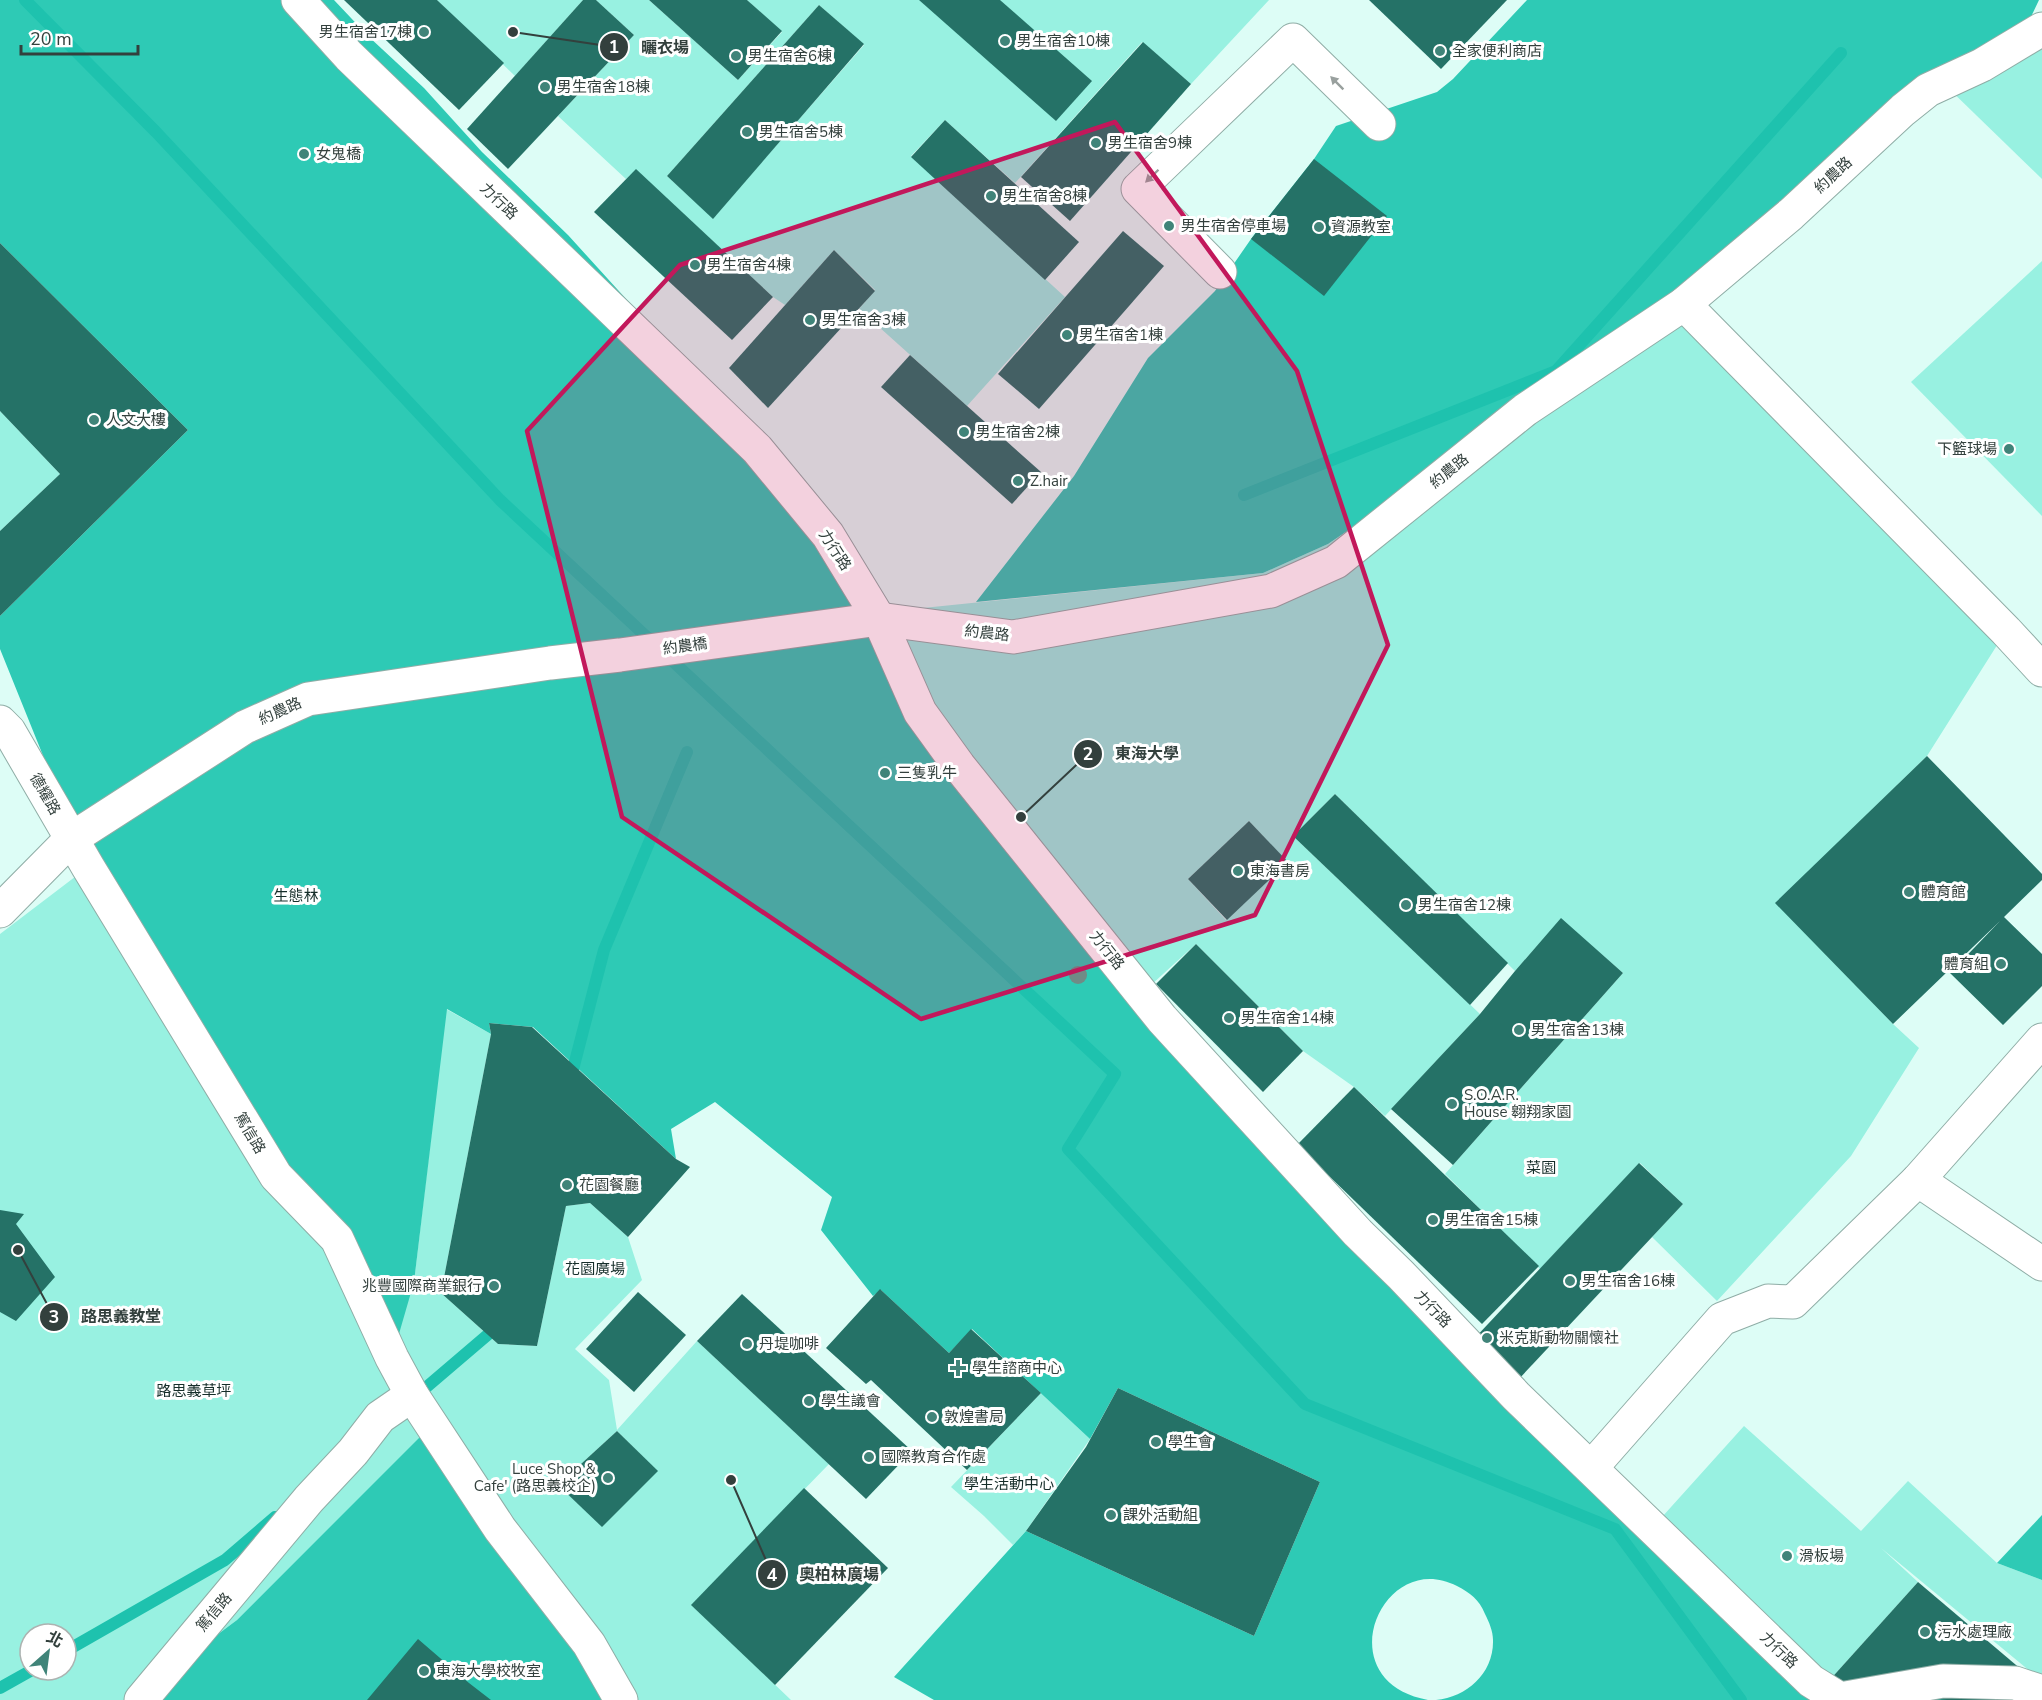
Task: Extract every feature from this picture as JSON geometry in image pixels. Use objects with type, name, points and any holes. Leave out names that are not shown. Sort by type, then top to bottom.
[{"type":"street","name":"力行路","points":[[298,0],[357,64],[757,449],[828,535],[879,619],[920,712],[959,766],[1162,1019],[1358,1233],[1516,1396],[1810,1681],[1840,1700],[1943,1681],[2015,1683],[2042,1692]]},
{"type":"street","name":"約農路","points":[[750,637],[879,619],[1013,637],[1271,591],[1336,562],[1525,410],[1684,304],[1791,214],[1916,99],[1942,82],[1982,65],[2042,29]]},
{"type":"street","points":[[1220,272],[1138,189],[1293,40],[1379,124]]},
{"type":"street","points":[[1684,304],[2042,670]]},
{"type":"street","name":"約農橋","points":[[620,655],[750,637]]},
{"type":"street","name":"約農路","points":[[0,912],[71,838],[245,727],[308,699],[550,663],[620,655]]},
{"type":"street","name":"德耀路","points":[[0,722],[9,731],[88,867]]},
{"type":"street","name":"篤信路","points":[[88,867],[276,1176],[337,1239],[392,1358],[419,1404],[500,1529],[589,1644],[621,1700]]},
{"type":"street","points":[[1591,1468],[1722,1319],[1768,1301],[1793,1302],[1918,1180],[2042,1040]]},
{"type":"street","points":[[1918,1180],[2042,1264]]},
{"type":"street","name":"篤信路","points":[[141,1700],[309,1499],[353,1452],[380,1417],[419,1404]]},
{"type":"highlighted area","points":[[1115,122],[1297,371],[1388,645],[1255,915],[921,1019],[622,817],[527,431],[680,265]]},
{"type":"green space","name":"生態林","points":[[0,0],[334,0],[368,36],[424,88],[482,152],[568,235],[756,442],[976,765],[1140,995],[1594,1477],[1827,1683],[2014,1700],[1436,1700],[1458,1694],[1484,1673],[1492,1652],[1493,1640],[1488,1620],[1474,1597],[1457,1586],[1430,1579],[1406,1585],[1388,1600],[1376,1621],[1372,1645],[1379,1669],[1397,1688],[1428,1700],[934,1700],[894,1677],[1026,1531],[1254,1636],[1320,1482],[1118,1388],[1090,1439],[972,1329],[949,1353],[881,1290],[873,1296],[821,1230],[832,1197],[715,1102],[671,1129],[676,1159],[533,1027],[489,1023],[491,1034],[447,1009],[414,1282],[392,1358],[276,1176],[88,867],[0,649],[0,616],[188,430],[0,243]]},
{"type":"green space","points":[[437,0],[583,0],[515,76]]},
{"type":"green space","points":[[596,0],[649,0],[738,80],[782,32],[747,0],[1269,0],[1191,84],[1142,42],[1015,183],[945,120],[911,156],[1065,297],[967,406],[859,309],[875,290],[834,250],[785,305],[773,297],[636,170],[626,179],[558,116],[634,35]],"holes":[[[819,5],[864,45],[713,218],[667,176]]]},
{"type":"green space","points":[[1527,0],[2039,0],[2017,46],[1982,65],[1525,410],[1328,544],[1263,573],[976,602],[1074,476],[1148,358],[1215,291],[1336,126],[1437,92],[1453,79]]},
{"type":"green space","points":[[2042,37],[2042,179],[1942,82]]},
{"type":"green space","name":"下籃球場","points":[[2042,261],[2042,516],[1911,382]]},
{"type":"green space","name":"菜園","points":[[1684,304],[2006,631],[1927,756],[1776,903],[1919,1048],[1851,1156],[1717,1301],[1652,1237],[1683,1204],[1640,1163],[1540,1269],[1445,1174],[1623,973],[1561,919],[1515,971],[1335,794],[1293,836],[1480,1014],[1385,1116],[1354,1087],[1303,1051],[1196,944],[1140,995],[976,765],[874,613],[1263,573],[1328,544]],"holes":[[[1249,821],[1287,862],[1226,920],[1188,879]]]},
{"type":"green space","points":[[0,411],[60,474],[0,531]]},
{"type":"green space","name":"路思義草坪","points":[[88,867],[414,1282],[446,1009],[491,1034],[441,1293],[498,1344],[537,1346],[566,1206],[590,1203],[628,1237],[642,1280],[575,1349],[609,1380],[617,1430],[697,1341],[829,1464],[692,1605],[791,1700],[622,1700],[433,1425],[237,1620],[130,1700],[0,1700],[0,934]],"holes":[[[617,1431],[657,1471],[602,1526],[558,1485]]]},
{"type":"green space","name":"學生活動中心","points":[[1041,1393],[1090,1439],[1026,1531],[1013,1545],[951,1487]]},
{"type":"green space","points":[[433,1424],[622,1700],[130,1700],[237,1620]]},
{"type":"green space","name":"滑板場","points":[[1744,1426],[1861,1531],[1908,1481],[1997,1563],[2042,1580],[2042,1681],[1881,1548],[1918,1582],[1827,1683],[1653,1527]]},
{"type":"green space","points":[[2042,1515],[2042,1580],[1997,1563]]},
{"type":"building","name":"男生宿舍17棟","points":[[344,0],[437,0],[504,63],[459,110]]},
{"type":"building","name":"男生宿舍18棟","points":[[583,0],[596,0],[634,35],[508,169],[467,129]]},
{"type":"building","name":"男生宿舍6棟","points":[[649,0],[747,0],[782,31],[738,80]]},
{"type":"building","name":"男生宿舍10棟","points":[[919,0],[1000,0],[1092,81],[1056,121]]},
{"type":"building","name":"全家便利商店","points":[[1369,0],[1507,0],[1441,69]]},
{"type":"building","name":"男生宿舍5棟","points":[[819,5],[864,44],[713,219],[667,176]]},
{"type":"building","name":"男生宿舍9棟","points":[[1143,42],[1191,84],[1070,221],[1021,177]]},
{"type":"building","name":"男生宿舍8棟","points":[[945,120],[1079,242],[1045,280],[911,157]]},
{"type":"building","name":"資源教室","points":[[1314,159],[1387,216],[1324,296],[1251,239]]},
{"type":"building","name":"男生宿舍4棟","points":[[636,169],[773,297],[732,340],[594,212]]},
{"type":"building","name":"男生宿舍1棟","points":[[1123,231],[1164,266],[1039,409],[998,374]]},
{"type":"building","name":"人文大樓","points":[[0,243],[188,430],[0,616],[0,531],[60,474],[0,411]]},
{"type":"building","name":"男生宿舍3棟","points":[[834,250],[875,291],[768,408],[729,368]]},
{"type":"building","name":"男生宿舍2棟","points":[[910,355],[1041,472],[1012,504],[881,387]]},
{"type":"building","name":"體育館","points":[[1927,756],[2042,874],[2042,880],[2004,917],[2042,954],[2042,986],[2003,1025],[1950,973],[2000,921],[1893,1024],[1775,903]]},
{"type":"building","name":"男生宿舍12棟","points":[[1335,794],[1508,963],[1470,1005],[1293,836]]},
{"type":"building","name":"東海書房","points":[[1249,821],[1288,862],[1227,920],[1188,879]]},
{"type":"building","name":"男生宿舍13棟","points":[[1561,918],[1623,973],[1453,1165],[1391,1109],[1480,1014]]},
{"type":"building","name":"男生宿舍14棟","points":[[1196,944],[1303,1051],[1263,1092],[1156,984]]},
{"type":"building","name":"花園餐廳","points":[[489,1023],[532,1027],[676,1159],[690,1167],[628,1237],[590,1203],[566,1206],[537,1346],[498,1344],[441,1293],[491,1034]]},
{"type":"building","name":"男生宿舍15棟","points":[[1354,1087],[1539,1266],[1482,1324],[1297,1145]]},
{"type":"building","name":"男生宿舍16棟","points":[[1639,1163],[1683,1204],[1517,1381],[1473,1340]]},
{"type":"building","points":[[0,1210],[24,1214],[16,1224],[55,1277],[16,1321],[0,1312]]},
{"type":"building","name":"學生諮商中心","points":[[880,1289],[949,1353],[971,1329],[1041,1393],[967,1470],[871,1380],[866,1384],[826,1348]]},
{"type":"building","points":[[638,1292],[686,1335],[634,1392],[586,1349]]},
{"type":"building","points":[[742,1294],[912,1451],[866,1499],[697,1341]]},
{"type":"building","name":"學生活動中心","points":[[1118,1388],[1320,1482],[1254,1636],[1026,1531],[1086,1447]]},
{"type":"building","name":"Luce Shop & Cafe' (路思義校企)","points":[[617,1431],[658,1471],[602,1527],[558,1485]]},
{"type":"building","points":[[804,1488],[888,1568],[775,1685],[691,1605]]},
{"type":"building","name":"污水處理廠","points":[[1918,1582],[2042,1687],[2042,1700],[1947,1700],[1883,1696],[1827,1683]]},
{"type":"building","name":"東海大學校牧室","points":[[418,1639],[469,1683],[491,1700],[367,1700]]},
{"type":"waterway","points":[[25,0],[156,132],[500,500],[1115,1074],[1068,1149],[1305,1404],[1615,1529],[1741,1700]]},
{"type":"waterway","points":[[1244,495],[1556,371],[1841,53]]},
{"type":"waterway","points":[[570,1081],[604,950],[687,752]]},
{"type":"waterway","points":[[416,1396],[498,1326]]},
{"type":"waterway","points":[[78,1644],[225,1560],[275,1517]]},
{"type":"waterway","points":[[0,1688],[18,1678]]},
{"type":"place","name":"男生宿舍17棟","points":[[424,32]]},
{"type":"place","name":"曬衣場","points":[[513,32]]},
{"type":"place","name":"男生宿舍10棟","points":[[1005,41]]},
{"type":"place","name":"全家便利商店","points":[[1440,51]]},
{"type":"place","name":"男生宿舍6棟","points":[[736,56]]},
{"type":"place","name":"男生宿舍18棟","points":[[545,87]]},
{"type":"place","name":"男生宿舍5棟","points":[[747,132]]},
{"type":"place","name":"男生宿舍9棟","points":[[1096,143]]},
{"type":"place","name":"女鬼橋","points":[[304,154]]},
{"type":"place","name":"男生宿舍8棟","points":[[991,196]]},
{"type":"place","name":"男生宿舍停車場","points":[[1169,226]]},
{"type":"place","name":"資源教室","points":[[1319,227]]},
{"type":"place","name":"男生宿舍4棟","points":[[695,265]]},
{"type":"place","name":"男生宿舍3棟","points":[[810,320]]},
{"type":"place","name":"男生宿舍1棟","points":[[1067,335]]},
{"type":"place","name":"人文大樓","points":[[94,420]]},
{"type":"place","name":"男生宿舍2棟","points":[[964,432]]},
{"type":"place","name":"下籃球場","points":[[2009,449]]},
{"type":"place","name":"Z.hair","points":[[1018,481]]},
{"type":"place","name":"三隻乳牛","points":[[885,773]]},
{"type":"place","name":"東海大學","points":[[1021,817]]},
{"type":"place","name":"東海書房","points":[[1238,871]]},
{"type":"place","name":"體育館","points":[[1909,892]]},
{"type":"place","name":"男生宿舍12棟","points":[[1406,905]]},
{"type":"place","name":"體育組","points":[[2001,964]]},
{"type":"place","name":"男生宿舍14棟","points":[[1229,1018]]},
{"type":"place","name":"男生宿舍13棟","points":[[1519,1030]]},
{"type":"place","name":"S.O.A.R. House 翱翔家園","points":[[1452,1104]]},
{"type":"place","name":"花園餐廳","points":[[567,1185]]},
{"type":"place","name":"男生宿舍15棟","points":[[1433,1220]]},
{"type":"place","name":"路思義教堂","points":[[18,1250]]},
{"type":"place","name":"男生宿舍16棟","points":[[1570,1281]]},
{"type":"place","name":"兆豐國際商業銀行","points":[[494,1286]]},
{"type":"place","name":"米克斯動物關懷社","points":[[1487,1338]]},
{"type":"place","name":"丹堤咖啡","points":[[747,1344]]},
{"type":"place","name":"學生諮商中心","points":[[958,1368]]},
{"type":"place","name":"學生議會","points":[[809,1401]]},
{"type":"place","name":"敦煌書局","points":[[932,1417]]},
{"type":"place","name":"學生會","points":[[1156,1442]]},
{"type":"place","name":"國際教育合作處","points":[[869,1457]]},
{"type":"place","name":"Luce Shop & Cafe' (路思義校企)","points":[[608,1478]]},
{"type":"place","name":"奧柏林廣場","points":[[731,1480]]},
{"type":"place","name":"課外活動組","points":[[1111,1515]]},
{"type":"place","name":"滑板場","points":[[1787,1556]]},
{"type":"place","name":"污水處理廠","points":[[1925,1632]]},
{"type":"place","name":"東海大學校牧室","points":[[424,1671]]},
{"type":"park label","name":"花園廣場","points":[[595,1269]]}]
